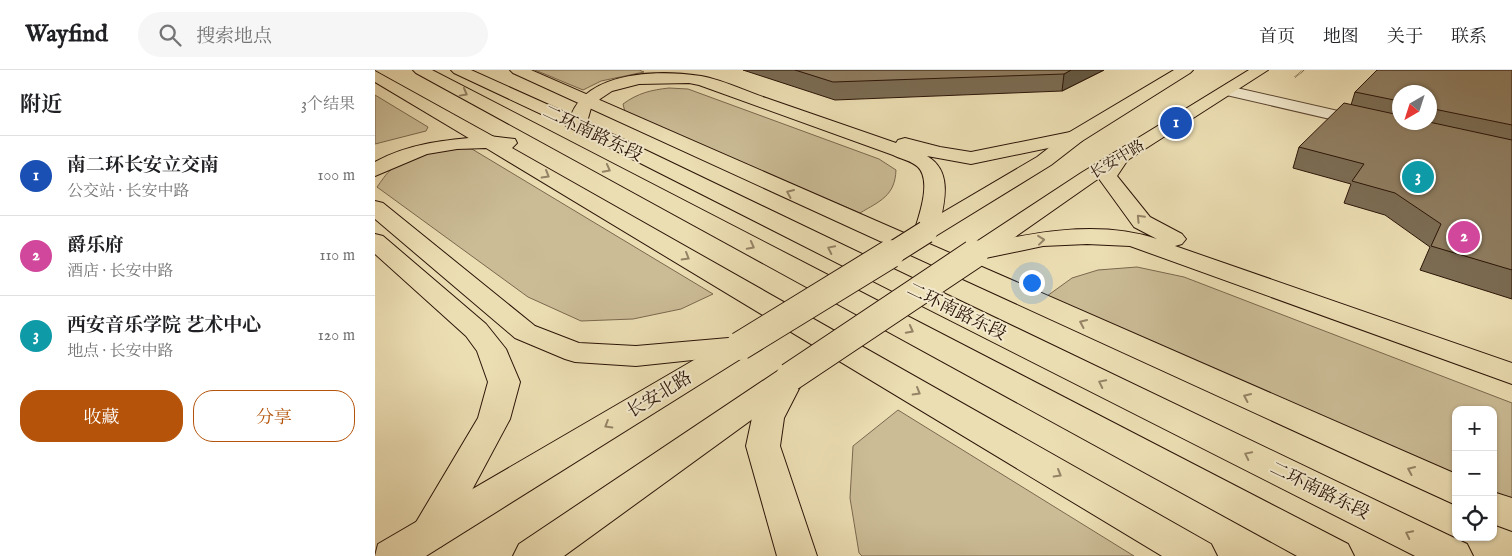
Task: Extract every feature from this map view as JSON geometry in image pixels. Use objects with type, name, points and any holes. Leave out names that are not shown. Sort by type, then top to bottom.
[{"type":"main road","name":"二环南路东段","points":[[421,70],[1335,556]]},
{"type":"main road","name":"二环南路东段","points":[[459,70],[581,115],[1453,556]]},
{"type":"main road","points":[[487,70],[581,115],[1452,488]]},
{"type":"main road","points":[[518,70],[581,115]]},
{"type":"main road","points":[[693,70],[910,146],[939,153],[971,158],[1075,137]]},
{"type":"main road","points":[[926,232],[1045,161],[1075,137],[1185,70]]},
{"type":"main road","name":"长安中路","points":[[976,253],[1088,176],[1260,70]]},
{"type":"main road","points":[[375,76],[1197,556]]},
{"type":"main road","points":[[581,115],[606,88],[636,79],[669,76],[702,81],[900,151],[926,164],[934,179],[934,195],[926,232]]},
{"type":"main road","points":[[375,170],[389,161],[411,153],[436,147],[489,142],[540,146],[575,152]]},
{"type":"main road","points":[[1119,158],[1107,176],[1123,198],[1142,222],[1183,244],[1512,359]]},
{"type":"main road","points":[[375,208],[525,332],[575,352],[637,356],[740,346]]},
{"type":"main road","name":"长安北路","points":[[392,556],[926,232]]},
{"type":"main road","points":[[533,556],[790,378],[976,253],[1043,240],[1087,237],[1133,239],[1512,374]]},
{"type":"main road","points":[[375,241],[476,330],[491,349],[504,382],[494,419],[429,534]]},
{"type":"main road","points":[[790,378],[769,418],[763,446],[797,556]]},
{"type":"main road","points":[[1497,509],[1512,515]]},
{"type":"street","points":[[1228,91],[1389,127]]},
{"type":"path","points":[[1295,77],[1304,70]]},
{"type":"shaded area","points":[[535,70],[639,70],[644,72],[601,81],[583,90]]},
{"type":"shaded area","points":[[669,88],[688,89],[879,159],[896,170],[893,186],[885,197],[860,213],[625,112],[623,104],[634,97],[650,91]]},
{"type":"shaded area","points":[[375,95],[428,127],[426,131],[375,144]]},
{"type":"shaded area","points":[[456,148],[472,149],[713,294],[681,309],[633,319],[581,321],[528,297],[377,187],[386,175],[399,164],[415,157]]},
{"type":"shaded area","points":[[1137,267],[1184,277],[1512,403],[1512,501],[1497,494],[1497,406],[1452,406],[1452,474],[1047,296],[1072,278],[1098,270]]},
{"type":"shaded area","points":[[898,410],[1134,556],[862,556],[859,553],[850,498],[853,446]]},
{"type":"building","points":[[795,70],[1071,70],[1064,74],[833,82]]},
{"type":"building","points":[[1377,70],[1512,70],[1512,125],[1437,110],[1437,85],[1392,85],[1392,100],[1355,92]]},
{"type":"building","points":[[1344,103],[1392,113],[1392,130],[1437,130],[1437,124],[1512,140],[1512,270],[1431,246],[1441,224],[1395,193],[1352,181],[1364,164],[1299,147]]},
{"type":"place","name":"南二环长安立交南","points":[[1176,123]]},
{"type":"place","name":"西安音乐学院 艺术中心","points":[[1418,177]]},
{"type":"place","name":"爵乐府","points":[[1464,237]]}]
